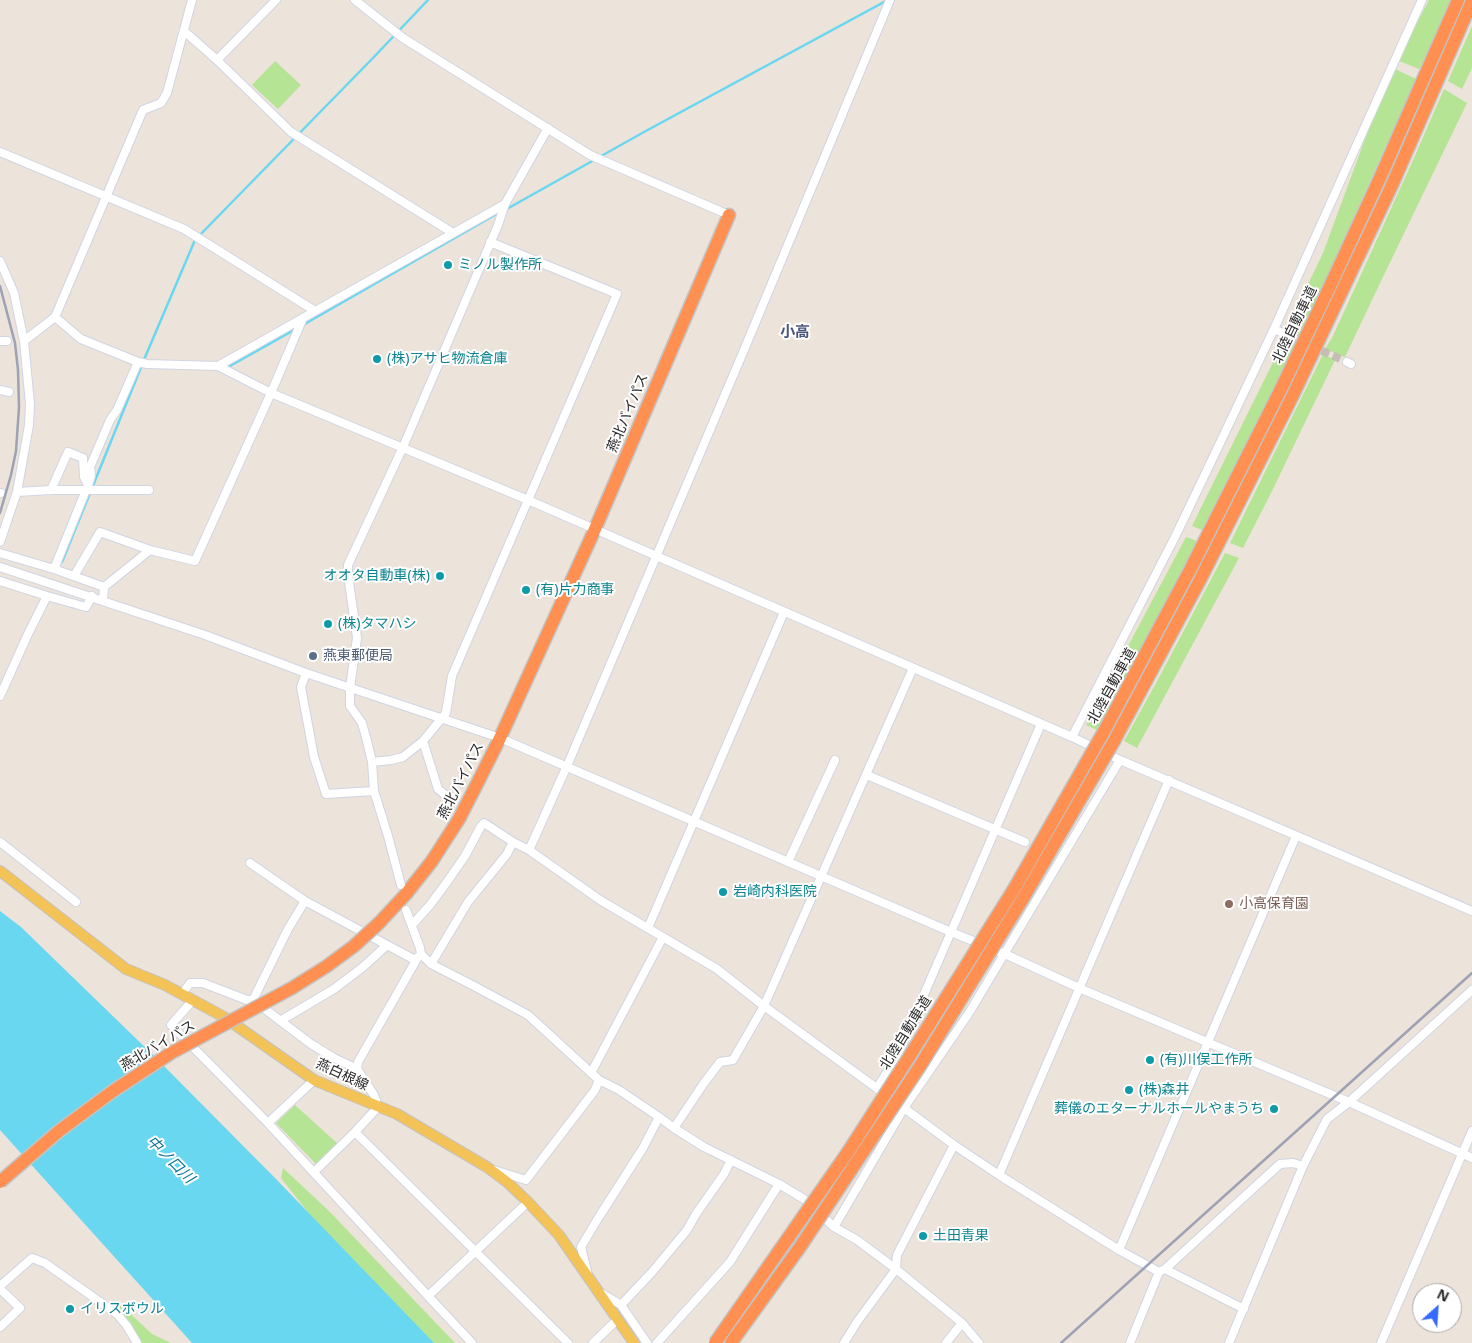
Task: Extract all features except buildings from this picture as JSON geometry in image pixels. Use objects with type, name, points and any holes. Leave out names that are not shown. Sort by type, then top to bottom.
[{"type":"highway","name":"北陸自動車道","points":[[715,1343],[848,1152],[910,1057],[1014,889],[1102,735],[1190,570],[1332,284],[1458,0]]},
{"type":"highway","name":"北陸自動車道","points":[[731,1343],[800,1246],[920,1066],[1024,896],[1114,741],[1201,578],[1292,397],[1392,186],[1472,1]]},
{"type":"highway","name":"燕北バイパス","points":[[0,1182],[59,1131],[113,1091],[171,1053],[292,988],[327,966],[354,946],[406,894],[448,838],[500,738],[594,529],[729,215]]},
{"type":"main road","name":"燕白根線","points":[[0,871],[126,969],[165,985],[224,1017],[314,1080],[396,1114],[487,1167],[507,1182],[559,1235],[634,1343]]},
{"type":"street","points":[[24,341],[55,317],[143,110],[161,103],[164,98],[192,0]]},
{"type":"street","points":[[217,60],[276,0]]},
{"type":"street","points":[[356,0],[403,38],[590,155],[729,215]]},
{"type":"street","points":[[529,850],[567,766],[793,235],[890,0]]},
{"type":"street","points":[[1072,737],[1176,536],[1274,329],[1422,0]]},
{"type":"street","points":[[184,31],[217,60],[290,132],[452,233]]},
{"type":"street","points":[[401,885],[374,791],[372,762],[362,723],[350,706],[350,688],[357,638],[348,565],[403,447],[505,204],[548,128]]},
{"type":"street","points":[[0,152],[184,229],[316,311]]},
{"type":"street","points":[[218,366],[505,204]]},
{"type":"street","points":[[372,762],[391,760],[403,756],[423,741],[448,708],[452,676],[617,294],[490,242]]},
{"type":"street","points":[[0,261],[14,294],[24,341],[30,404],[29,425],[14,495],[0,542]]},
{"type":"street","points":[[55,317],[81,339],[138,362],[147,364],[218,366],[271,393],[528,500],[1072,737],[1120,760],[1472,911]]},
{"type":"street","points":[[74,576],[100,532],[150,550],[195,561],[303,318]]},
{"type":"street","points":[[1274,329],[1290,336]]},
{"type":"street","points":[[54,569],[91,476],[90,467],[138,362]]},
{"type":"street","points":[[0,390],[9,392]]},
{"type":"street","points":[[51,490],[68,452],[83,458],[86,487]]},
{"type":"street","points":[[14,495],[86,487],[150,490]]},
{"type":"street","points":[[103,600],[104,587],[150,550]]},
{"type":"street","points":[[0,553],[54,569],[104,587]]},
{"type":"street","points":[[0,566],[92,596],[306,673],[500,738],[1348,1102],[1472,1158]]},
{"type":"street","points":[[0,581],[86,607],[92,596]]},
{"type":"street","points":[[0,696],[47,596]]},
{"type":"street","points":[[648,928],[784,612]]},
{"type":"street","points":[[674,1128],[720,1062],[733,1060],[764,1006],[913,668]]},
{"type":"street","points":[[306,673],[301,687],[314,757],[326,794],[374,791]]},
{"type":"street","points":[[877,1088],[903,1043],[1041,724]]},
{"type":"street","points":[[423,741],[438,789],[453,801]]},
{"type":"street","points":[[788,862],[835,760]]},
{"type":"street","points":[[834,1227],[904,1108],[969,1013],[1120,760]]},
{"type":"street","points":[[867,775],[1025,842]]},
{"type":"street","points":[[999,1175],[1169,780]]},
{"type":"street","points":[[412,926],[447,882],[484,823],[564,873],[600,900],[717,969],[764,1006],[954,1145],[999,1175],[1119,1250],[1244,1309]]},
{"type":"street","points":[[1119,1250],[1296,836]]},
{"type":"street","points":[[0,842],[76,902]]},
{"type":"street","points":[[431,964],[468,902],[506,854],[513,842]]},
{"type":"street","points":[[250,863],[304,901],[387,946],[418,957],[528,1015],[600,1080],[619,1090],[704,1147],[779,1184],[804,1199],[834,1227],[857,1240],[896,1269],[962,1323],[979,1343]]},
{"type":"street","points":[[253,1000],[288,928],[304,901]]},
{"type":"street","points":[[357,1069],[358,1062],[418,957],[420,948],[406,910]]},
{"type":"street","points":[[591,1073],[663,937]]},
{"type":"street","points":[[280,1021],[334,989],[387,946]]},
{"type":"street","points":[[182,994],[190,984],[203,983],[247,1000],[253,1000],[326,1053],[357,1069],[374,1095],[378,1107],[314,1172]]},
{"type":"street","points":[[1230,1343],[1303,1166],[1327,1119],[1472,990]]},
{"type":"street","points":[[193,1000],[171,1025],[268,1123],[472,1343]]},
{"type":"street","points":[[268,1123],[314,1080]]},
{"type":"street","points":[[487,1167],[526,1180],[595,1090],[600,1080]]},
{"type":"street","points":[[589,1278],[581,1247],[643,1148],[659,1117]]},
{"type":"street","points":[[1381,1343],[1472,1131]]},
{"type":"street","points":[[355,1132],[568,1343]]},
{"type":"street","points":[[844,1343],[896,1269],[897,1255],[954,1145]]},
{"type":"street","points":[[621,1305],[653,1271],[687,1230],[724,1174],[731,1160]]},
{"type":"street","points":[[1130,1343],[1162,1271],[1280,1164],[1293,1163],[1303,1166]]},
{"type":"street","points":[[656,1343],[701,1296],[730,1262],[779,1184]]},
{"type":"street","points":[[428,1296],[528,1202]]},
{"type":"street","points":[[0,1327],[20,1308],[0,1287],[32,1258],[45,1263],[117,1314],[138,1343]]},
{"type":"street","points":[[598,1292],[621,1305],[647,1343]]},
{"type":"street","points":[[593,1343],[617,1320]]},
{"type":"street","points":[[946,1343],[962,1323]]},
{"type":"green space","points":[[1429,0],[1450,0],[1419,69],[1397,60]]},
{"type":"green space","points":[[1472,26],[1472,68],[1462,89],[1448,81]]},
{"type":"green space","points":[[275,61],[301,85],[278,109],[252,85]]},
{"type":"green space","points":[[1395,69],[1416,79],[1325,281],[1298,336],[1292,333],[1290,328],[1300,301],[1323,253],[1375,112],[1391,73]]},
{"type":"green space","points":[[1444,89],[1467,103],[1345,357],[1325,349],[1333,336]]},
{"type":"green space","points":[[1284,340],[1295,343],[1264,409],[1202,530],[1192,526]]},
{"type":"green space","points":[[1323,354],[1335,360],[1273,489],[1243,548],[1230,543]]},
{"type":"green space","points":[[1186,537],[1197,541],[1116,696],[1097,730],[1086,725]]},
{"type":"green space","points":[[1225,553],[1239,558],[1137,748],[1124,741]]},
{"type":"green space","points":[[295,1105],[338,1144],[316,1164],[276,1123]]},
{"type":"green space","points":[[283,1168],[329,1211],[455,1343],[427,1343],[325,1234],[281,1178]]},
{"type":"green space","points":[[119,1303],[152,1334],[171,1343],[142,1343],[130,1324],[116,1308]]},
{"type":"water","name":"中ノ口川","points":[[0,911],[21,927],[154,1056],[434,1343],[192,1343],[0,1130]]},
{"type":"waterway","points":[[62,562],[195,240],[428,0]]},
{"type":"waterway","points":[[505,210],[644,132],[886,1]]},
{"type":"waterway","points":[[303,325],[500,212]]},
{"type":"waterway","points":[[230,366],[296,329]]},
{"type":"tunnel","points":[[1289,336],[1347,362]]},
{"type":"railway","points":[[0,286],[15,343],[19,407],[16,451],[0,513]]},
{"type":"railway","points":[[1061,1343],[1472,973]]},
{"type":"place","name":"ミノル製作所","points":[[448,265]]},
{"type":"place","name":"(株)アサヒ物流倉庫","points":[[377,359]]},
{"type":"place","name":"オオタ自動車(株)","points":[[440,576]]},
{"type":"place","name":"(有)片力商事","points":[[526,590]]},
{"type":"place","name":"(株)タマハシ","points":[[328,624]]},
{"type":"place","name":"燕東郵便局","points":[[313,656]]},
{"type":"place","name":"岩崎内科医院","points":[[723,892]]},
{"type":"place","name":"小高保育園","points":[[1229,904]]},
{"type":"place","name":"(有)川俣工作所","points":[[1150,1060]]},
{"type":"place","name":"(株)森井","points":[[1129,1090]]},
{"type":"place","name":"葬儀のエターナルホールやまうち","points":[[1274,1109]]},
{"type":"place","name":"土田青果","points":[[923,1236]]},
{"type":"place","name":"イリスボウル","points":[[70,1309]]},
{"type":"district","name":"小高","points":[[795,333]]}]
